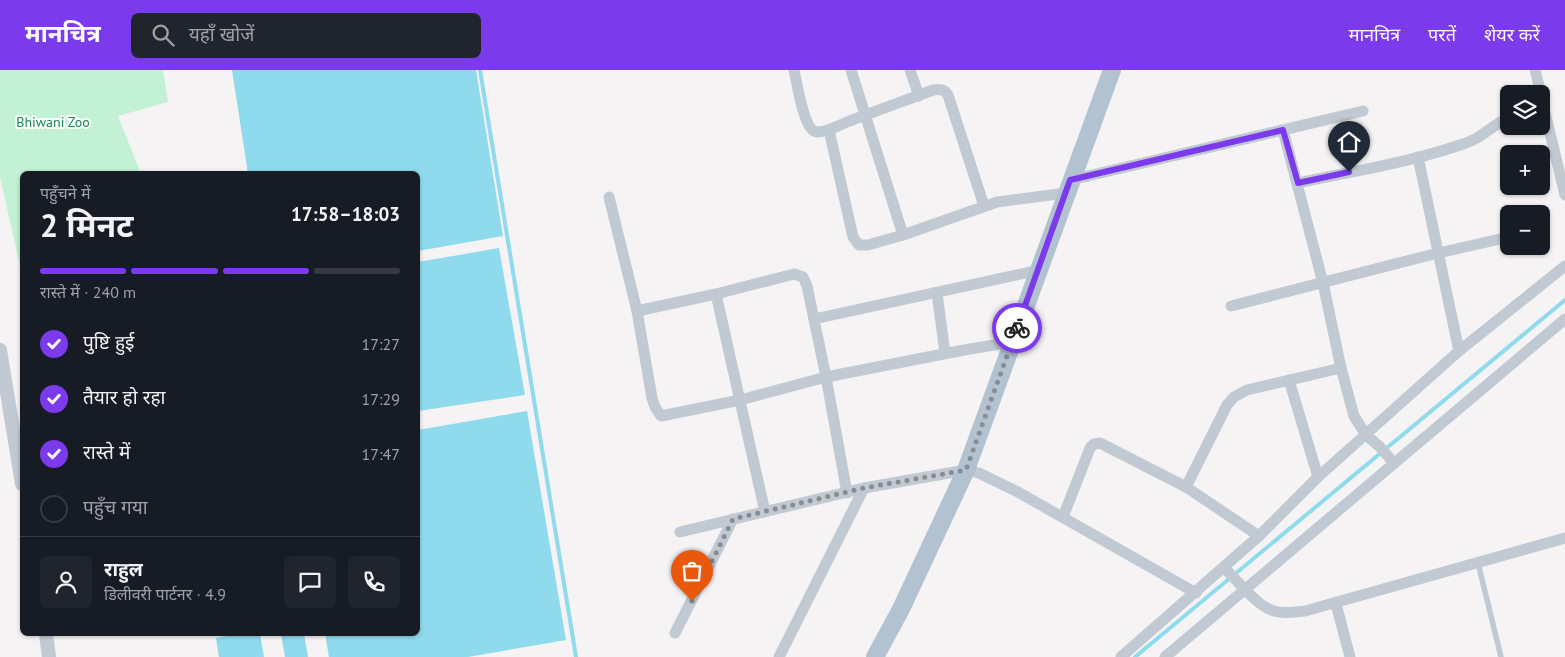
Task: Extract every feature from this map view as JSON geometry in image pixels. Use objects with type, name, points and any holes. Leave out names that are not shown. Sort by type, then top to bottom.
[{"type":"main road","points":[[876,657],[901,609],[966,470],[1068,186],[1112,70]]},
{"type":"street","points":[[794,70],[809,125],[812,130],[817,132],[829,130],[938,89],[943,90],[947,93],[984,206]]},
{"type":"street","points":[[852,70],[903,235]]},
{"type":"street","points":[[910,70],[918,96]]},
{"type":"street","points":[[1535,70],[1538,85]]},
{"type":"street","points":[[829,130],[855,241],[859,245],[868,245],[903,235],[984,206],[1363,111]]},
{"type":"street","points":[[1298,183],[1418,157],[1474,140],[1500,122]]},
{"type":"street","points":[[1283,130],[1323,283],[1354,416],[1366,435],[1387,455]]},
{"type":"street","points":[[1550,133],[1565,195]]},
{"type":"street","points":[[1418,157],[1459,351]]},
{"type":"street","points":[[610,197],[637,311],[652,398],[659,415],[664,416],[740,400],[826,378],[945,353],[1012,342]]},
{"type":"street","points":[[1231,306],[1500,239]]},
{"type":"street","points":[[1121,657],[1196,593],[1230,574],[1259,536],[1318,478],[1459,351],[1565,266]]},
{"type":"street","points":[[814,319],[1038,270]]},
{"type":"street","points":[[637,311],[797,274],[804,277],[826,378],[847,493]]},
{"type":"street","points":[[937,293],[945,353]]},
{"type":"street","points":[[716,294],[765,512]]},
{"type":"street","points":[[1165,657],[1245,588],[1387,455],[1565,322]]},
{"type":"street","points":[[0,350],[20,473]]},
{"type":"street","points":[[1186,487],[1230,400],[1247,390],[1342,368]]},
{"type":"street","points":[[1289,380],[1318,478]]},
{"type":"street","points":[[1063,517],[1090,448],[1101,443],[1186,487],[1259,536]]},
{"type":"street","points":[[680,532],[864,488],[966,470],[996,480],[1196,593]]},
{"type":"street","points":[[779,657],[864,488]]},
{"type":"street","points":[[675,633],[733,519]]},
{"type":"street","points":[[1230,574],[1264,606],[1274,611],[1285,613],[1305,611],[1336,604],[1565,538]]},
{"type":"street","points":[[1336,604],[1350,657]]},
{"type":"street","points":[[46,636],[49,657]]},
{"type":"lane","points":[[1478,563],[1501,657]]},
{"type":"green space","name":"Bhiwani Zoo","points":[[0,70],[163,70],[168,102],[118,116],[140,171],[20,171],[20,266],[0,177]]},
{"type":"water","points":[[232,70],[476,70],[503,236],[420,251],[420,171],[248,171]]},
{"type":"water","points":[[499,248],[525,395],[420,411],[420,262]]},
{"type":"water","points":[[527,411],[566,640],[468,657],[329,657],[325,636],[420,636],[420,430]]},
{"type":"water","points":[[227,636],[260,636],[264,657],[219,657],[216,638]]},
{"type":"water","points":[[281,636],[304,636],[308,657],[285,657]]},
{"type":"waterway","points":[[480,70],[576,657]]},
{"type":"waterway","points":[[1135,657],[1565,300]]},
{"type":"way so far","points":[[692,601],[733,519],[864,488],[966,470],[1017,328]]},
{"type":"route","points":[[1017,328],[1070,180],[1283,130],[1298,183],[1349,172]]}]
